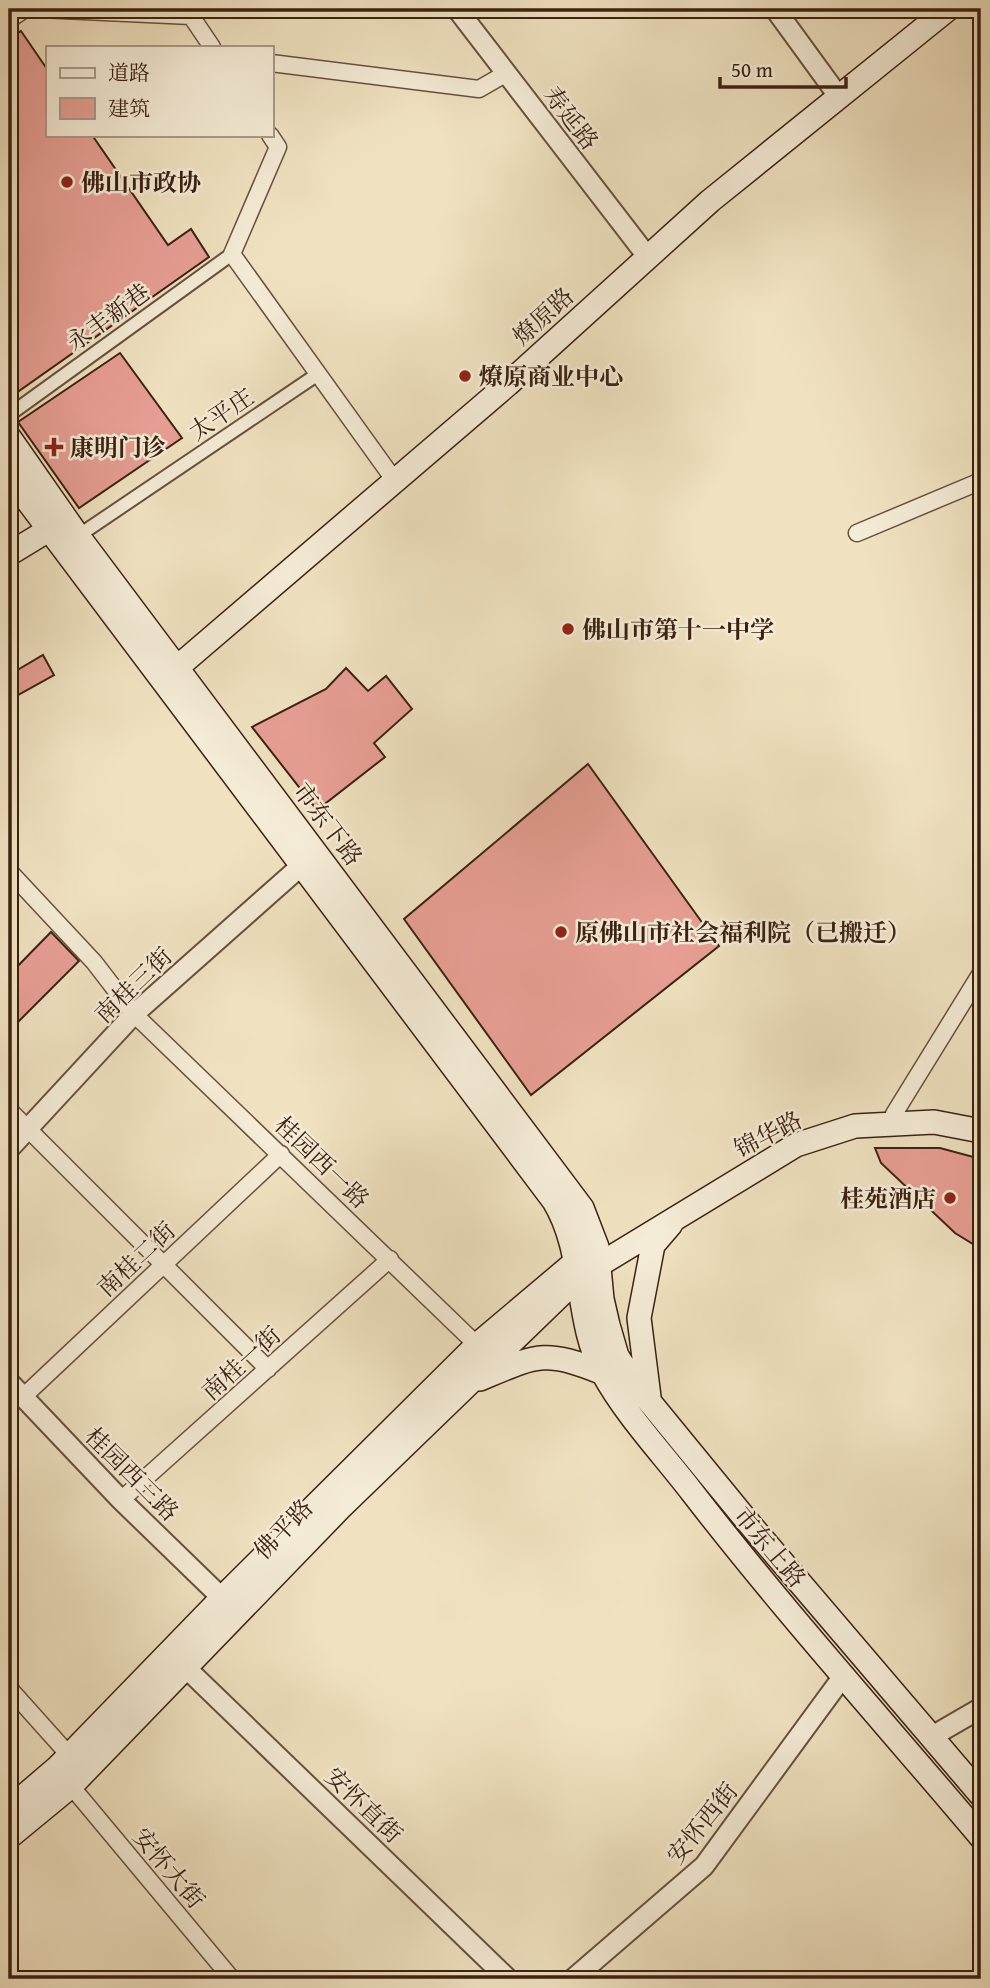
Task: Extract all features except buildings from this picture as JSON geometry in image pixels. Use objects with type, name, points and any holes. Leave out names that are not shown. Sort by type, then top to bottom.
[{"type":"main road","name":"燎原路","points":[[170,674],[396,481],[647,256],[948,9]]},
{"type":"main road","name":"市东下路","points":[[9,437],[64,528],[170,674],[301,866],[554,1201],[566,1221],[577,1268]]},
{"type":"main road","name":"市东下路","points":[[9,476],[64,528]]},
{"type":"main road","points":[[9,554],[64,528]]},
{"type":"main road","name":"市东下路","points":[[170,674],[571,1191],[582,1208],[598,1254]]},
{"type":"main road","name":"锦华路","points":[[598,1254],[789,1135],[844,1118],[940,1110],[981,1120]]},
{"type":"main road","name":"锦华路","points":[[598,1254],[678,1214],[796,1145],[855,1126],[934,1122],[981,1131]]},
{"type":"main road","points":[[649,1398],[639,1329],[643,1293],[653,1245],[678,1214]]},
{"type":"main road","name":"佛平路","points":[[9,1809],[69,1755],[222,1598],[478,1345],[598,1254]]},
{"type":"main road","name":"市东上路","points":[[598,1254],[601,1299],[617,1356],[635,1384],[748,1522],[981,1795]]},
{"type":"main road","name":"佛平路","points":[[9,1837],[71,1786],[340,1508],[468,1384],[577,1268]]},
{"type":"main road","name":"市东上路","points":[[577,1268],[589,1340],[603,1373],[728,1539],[981,1837]]},
{"type":"main road","points":[[468,1384],[532,1357],[550,1355],[569,1359],[603,1373]]},
{"type":"street","points":[[9,20],[25,9]]},
{"type":"street","points":[[40,9],[191,16],[211,46]]},
{"type":"street","name":"寿延路","points":[[457,9],[647,256]]},
{"type":"street","points":[[775,9],[839,97]]},
{"type":"street","points":[[273,63],[479,89],[505,74]]},
{"type":"street","points":[[271,136],[278,147],[232,254],[396,481]]},
{"type":"street","name":"永丰新巷","points":[[9,415],[232,254]]},
{"type":"street","name":"太平庄","points":[[64,528],[318,374]]},
{"type":"street","points":[[857,533],[981,481]]},
{"type":"street","name":"南桂三街","points":[[9,1150],[135,1014],[301,866]]},
{"type":"street","name":"桂园西一路","points":[[9,871],[94,962],[135,1014],[478,1345]]},
{"type":"street","points":[[894,1114],[981,973]]},
{"type":"street","points":[[9,1110],[268,1369]]},
{"type":"street","name":"南桂二街","points":[[23,1397],[281,1154]]},
{"type":"street","name":"南桂一街","points":[[121,1500],[390,1259]]},
{"type":"street","name":"桂园西三路","points":[[9,1382],[121,1500],[222,1598]]},
{"type":"street","name":"安怀直街","points":[[185,1667],[509,1979]]},
{"type":"street","name":"安怀西街","points":[[573,1979],[704,1866],[844,1675]]},
{"type":"street","points":[[9,1688],[69,1755]]},
{"type":"street","points":[[931,1737],[981,1709]]},
{"type":"street","name":"安怀大街","points":[[71,1786],[232,1979]]},
{"type":"place","name":"佛山市政协","points":[[67,182]]},
{"type":"place","name":"燎原商业中心","points":[[465,376]]},
{"type":"place","name":"康明门诊","points":[[54,447]]},
{"type":"place","name":"佛山市第十一中学","points":[[568,629]]},
{"type":"place","name":"原佛山市社会福利院（已搬迁）","points":[[561,932]]},
{"type":"place","name":"桂苑酒店","points":[[950,1198]]}]
